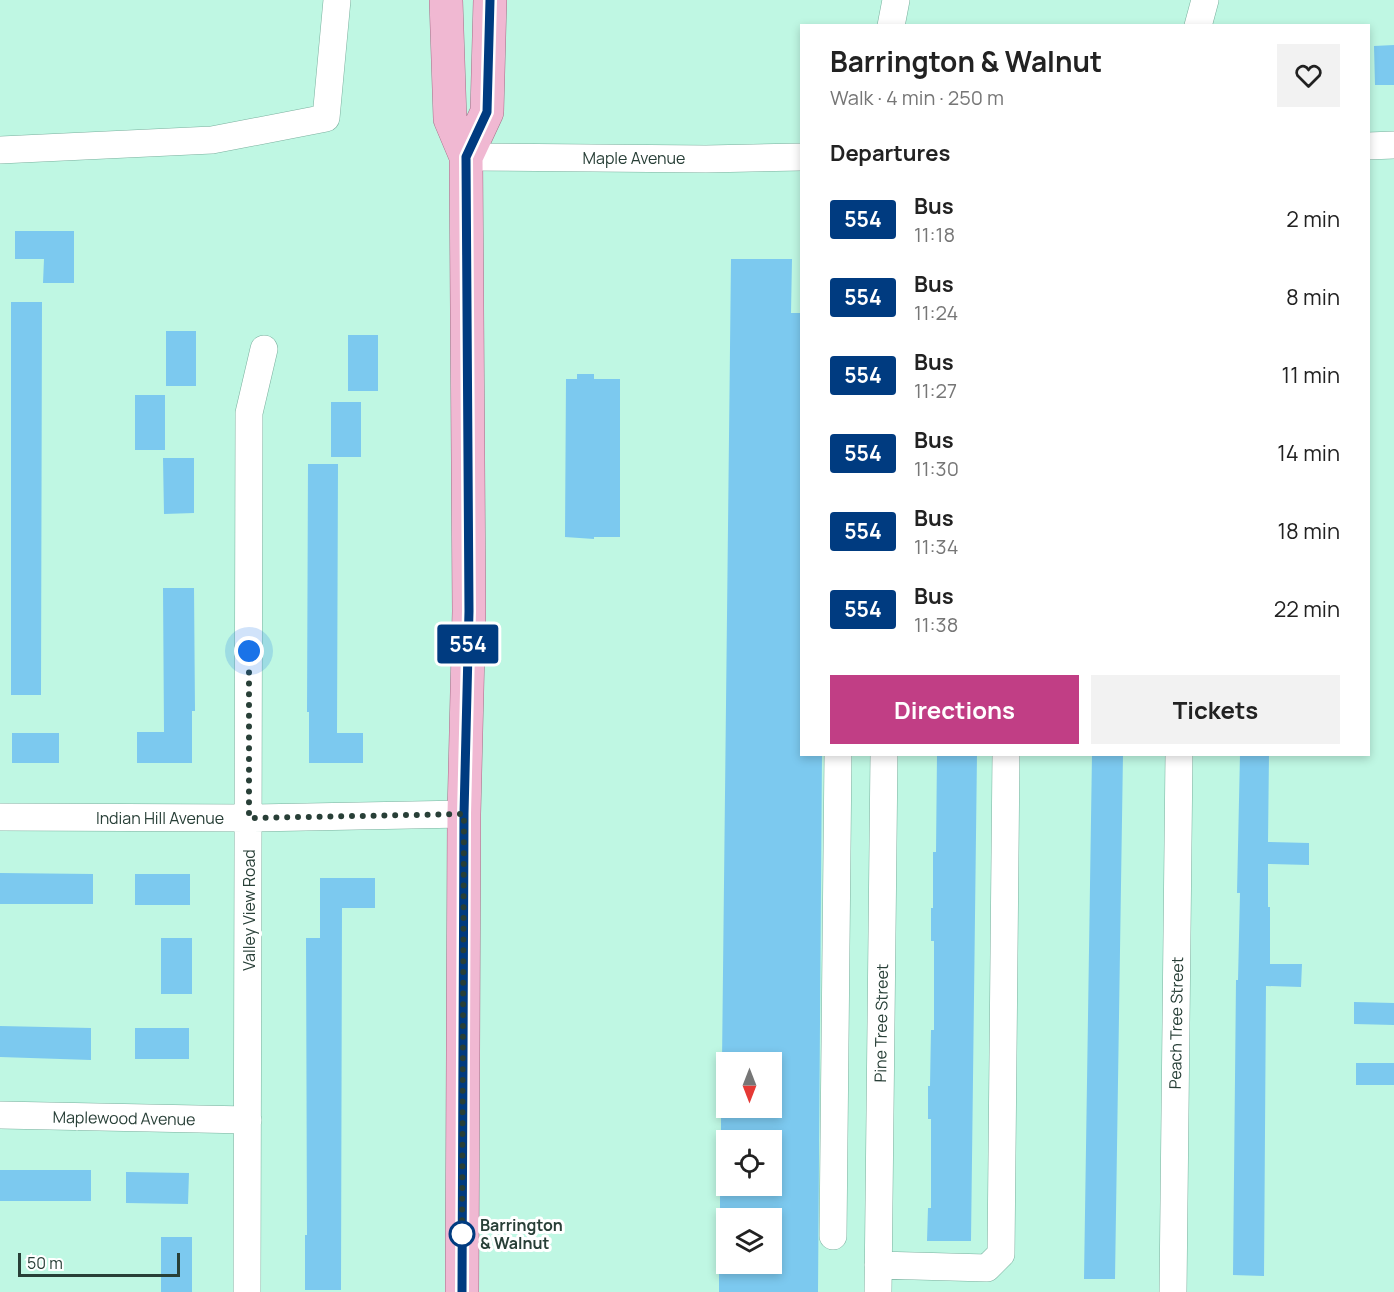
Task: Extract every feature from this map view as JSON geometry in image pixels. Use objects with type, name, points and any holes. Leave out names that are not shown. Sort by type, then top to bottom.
[{"type":"main road","points":[[446,0],[450,119],[466,157],[469,611],[464,814],[462,1292]]},
{"type":"main road","points":[[466,157],[487,112],[490,0]]},
{"type":"street","points":[[0,150],[212,140],[326,118],[337,0]]},
{"type":"street","points":[[891,24],[896,0]]},
{"type":"street","points":[[1199,24],[1205,0]]},
{"type":"street","points":[[1370,146],[1394,145]]},
{"type":"street","name":"Maple Avenue","points":[[466,157],[706,159],[800,157]]},
{"type":"street","name":"Valley View Road","points":[[247,1292],[249,413],[264,349]]},
{"type":"street","points":[[833,1236],[838,756]]},
{"type":"street","name":"Pine Tree Street","points":[[878,1292],[885,756]]},
{"type":"street","points":[[878,1265],[987,1268],[1001,1254],[1006,756]]},
{"type":"street","name":"Peach Tree Street","points":[[1173,1292],[1179,756]]},
{"type":"street","name":"Indian Hill Avenue","points":[[0,817],[249,818],[464,814]]},
{"type":"street","points":[[837,922],[882,924]]},
{"type":"street","points":[[836,1014],[881,1016]]},
{"type":"street","name":"Maplewood Avenue","points":[[0,1115],[248,1120]]},
{"type":"street","points":[[834,1157],[879,1159]]},
{"type":"building","points":[[1394,45],[1394,85],[1375,85],[1374,46]]},
{"type":"building","points":[[15,231],[74,231],[74,283],[43,283],[44,259],[15,259]]},
{"type":"building","points":[[731,259],[792,259],[791,313],[800,313],[800,756],[822,756],[818,1292],[719,1292],[719,1274],[782,1274],[782,1208],[720,1208],[720,1196],[782,1196],[782,1130],[721,1130],[721,1118],[782,1118],[782,1052],[722,1052]]},
{"type":"building","points":[[11,302],[42,302],[41,695],[11,695]]},
{"type":"building","points":[[166,331],[196,331],[196,386],[166,386]]},
{"type":"building","points":[[348,335],[378,335],[378,391],[348,391]]},
{"type":"building","points":[[577,374],[594,374],[594,379],[620,379],[620,537],[594,537],[594,539],[565,537],[566,379],[577,379]]},
{"type":"building","points":[[135,395],[165,395],[165,450],[135,450]]},
{"type":"building","points":[[331,402],[361,402],[361,457],[331,457]]},
{"type":"building","points":[[163,458],[194,458],[194,513],[164,514]]},
{"type":"building","points":[[308,464],[338,464],[337,733],[363,733],[363,763],[309,763],[309,712],[307,712]]},
{"type":"building","points":[[163,588],[194,588],[195,711],[192,711],[192,763],[137,763],[137,732],[164,732]]},
{"type":"building","points":[[12,733],[59,733],[59,763],[12,763]]},
{"type":"building","points":[[937,756],[977,756],[971,1241],[927,1241],[928,1208],[931,1208],[931,1119],[928,1119],[928,1086],[930,1086],[931,1030],[934,1030],[934,941],[931,941],[931,908],[933,908],[933,852],[936,852]]},
{"type":"building","points":[[1092,756],[1123,756],[1115,1279],[1084,1279]]},
{"type":"building","points":[[1240,756],[1269,756],[1268,842],[1309,843],[1309,865],[1268,864],[1270,964],[1302,964],[1301,987],[1266,986],[1264,1276],[1233,1275],[1236,980],[1238,980],[1240,893],[1237,893]]},
{"type":"building","points":[[0,873],[93,874],[93,904],[0,904]]},
{"type":"building","points":[[135,874],[190,874],[190,905],[135,905]]},
{"type":"building","points":[[320,878],[375,878],[375,908],[342,908],[341,1290],[305,1290],[305,1235],[307,1235],[306,938],[320,938]]},
{"type":"building","points":[[161,938],[192,938],[192,994],[161,994]]},
{"type":"building","points":[[1354,1002],[1394,1003],[1394,1025],[1354,1024]]},
{"type":"building","points":[[0,1026],[91,1028],[91,1060],[0,1057]]},
{"type":"building","points":[[135,1028],[189,1028],[189,1059],[135,1059]]},
{"type":"building","points":[[1356,1063],[1394,1063],[1394,1085],[1356,1085]]},
{"type":"building","points":[[0,1170],[91,1170],[91,1201],[0,1201]]},
{"type":"building","points":[[126,1172],[189,1173],[188,1204],[126,1203]]},
{"type":"building","points":[[161,1237],[192,1237],[192,1292],[161,1292]]},
{"type":"bus line","name":"554","points":[[462,1292],[464,814],[469,611],[466,157],[487,112],[490,0]]},
{"type":"place","name":"Barrington & Walnut","points":[[462,1234]]},
{"type":"route","points":[[249,651],[249,818],[464,814],[462,1234]]}]
